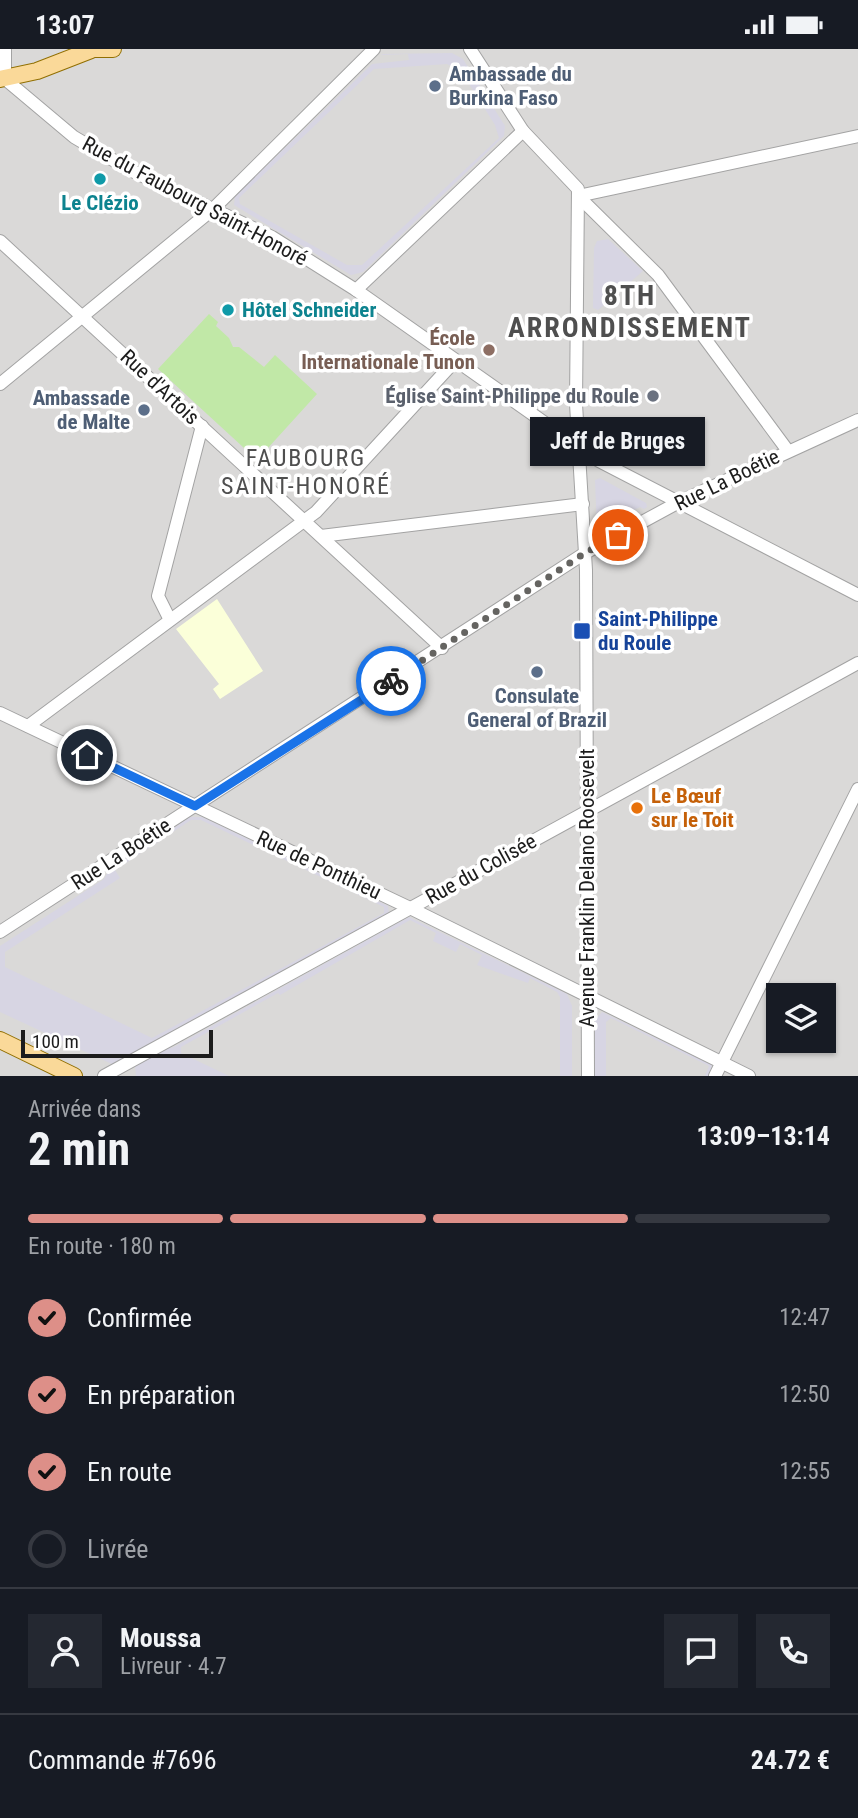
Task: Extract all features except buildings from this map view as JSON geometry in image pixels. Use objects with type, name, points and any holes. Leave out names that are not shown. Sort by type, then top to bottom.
[{"type":"main road","points":[[3,79],[37,71],[85,50],[113,49]]},
{"type":"main road","points":[[0,1040],[74,1076]]},
{"type":"street","points":[[3,79],[5,49]]},
{"type":"street","points":[[0,384],[213,209],[374,49]]},
{"type":"street","points":[[470,49],[523,131],[576,184],[578,195],[658,275],[788,451]]},
{"type":"street","name":"Rue du Faubourg Saint-Honoré","points":[[3,79],[74,137],[130,170],[272,237],[356,290],[578,448],[858,596]]},
{"type":"street","points":[[356,290],[523,131]]},
{"type":"street","points":[[578,195],[858,136]]},
{"type":"street","name":"Avenue Franklin Delano Roosevelt","points":[[578,195],[578,448],[585,553],[588,1076]]},
{"type":"street","name":"Rue d'Artois","points":[[0,241],[442,648]]},
{"type":"street","points":[[28,726],[169,618],[316,512],[454,362]]},
{"type":"street","name":"Rue La Boétie","points":[[0,932],[585,553],[679,502],[858,420]]},
{"type":"street","points":[[169,618],[158,596],[202,426]]},
{"type":"street","points":[[321,536],[583,504]]},
{"type":"street","name":"Rue du Colisée","points":[[104,1076],[858,663]]},
{"type":"street","name":"Rue de Ponthieu","points":[[0,713],[410,908],[748,1076]]},
{"type":"street","points":[[715,1076],[856,800]]},
{"type":"shaded area","points":[[0,49],[858,49],[858,1076],[0,1076]]},
{"type":"shaded area","points":[[452,53],[463,59],[505,126],[504,136],[363,272],[351,275],[234,205],[235,196],[372,64],[409,60],[408,54],[381,55],[383,54]],"holes":[[[447,64],[461,71],[495,125],[499,138],[362,265],[347,265],[240,204],[239,198],[374,69]]]},
{"type":"shaded area","points":[[608,239],[643,271],[598,310],[593,308],[594,248],[597,241]]},
{"type":"shaded area","points":[[600,478],[646,503],[647,507],[640,507],[607,524],[604,530],[597,531],[595,480]]},
{"type":"shaded area","points":[[217,599],[263,671],[220,699],[213,689],[219,684],[176,629]]},
{"type":"shaded area","points":[[190,817],[202,817],[388,906],[389,915],[114,1065],[0,1012],[0,946],[104,879],[109,870]],"holes":[[[191,820],[201,820],[384,907],[384,913],[152,1038],[5,967],[5,952],[120,878],[115,870]]]},
{"type":"shaded area","points":[[409,917],[567,994],[572,1006],[572,1076],[560,1076],[560,997],[557,992],[530,978],[528,983],[477,965],[482,955],[460,944],[456,952],[433,941],[436,933],[410,920],[280,995],[278,993],[181,1047],[181,1053],[229,1076],[136,1076],[135,1066],[168,1046],[172,1048]]},
{"type":"shaded area","points":[[602,1012],[712,1065],[709,1076],[705,1076],[709,1066],[611,1018],[606,1022],[606,1076],[595,1076],[595,1020]]},
{"type":"green space","points":[[209,314],[218,322],[216,326],[229,338],[233,347],[239,347],[264,367],[275,355],[317,394],[257,460],[158,369]]},
{"type":"way so far","points":[[391,681],[541,585],[585,553],[618,535]]},
{"type":"place","name":"Ambassade du Burkina Faso","points":[[435,86]]},
{"type":"place","name":"Le Clézio","points":[[100,179]]},
{"type":"place","name":"Hôtel Schneider","points":[[228,310]]},
{"type":"place","name":"École Internationale Tunon","points":[[489,350]]},
{"type":"place","name":"Église Saint-Philippe du Roule","points":[[653,396]]},
{"type":"place","name":"Ambassade de Malte","points":[[144,410]]},
{"type":"place","name":"Jeff de Bruges","points":[[618,535]]},
{"type":"place","name":"Saint-Philippe du Roule","points":[[582,631]]},
{"type":"place","name":"Consulate General of Brazil","points":[[537,672]]},
{"type":"place","name":"Le Bœuf sur le Toit","points":[[637,808]]},
{"type":"district","name":"8TH ARRONDISSEMENT","points":[[630,311]]},
{"type":"district","name":"FAUBOURG SAINT-HONORÉ","points":[[306,472]]},
{"type":"route","points":[[87,755],[195,806],[391,681]]}]
